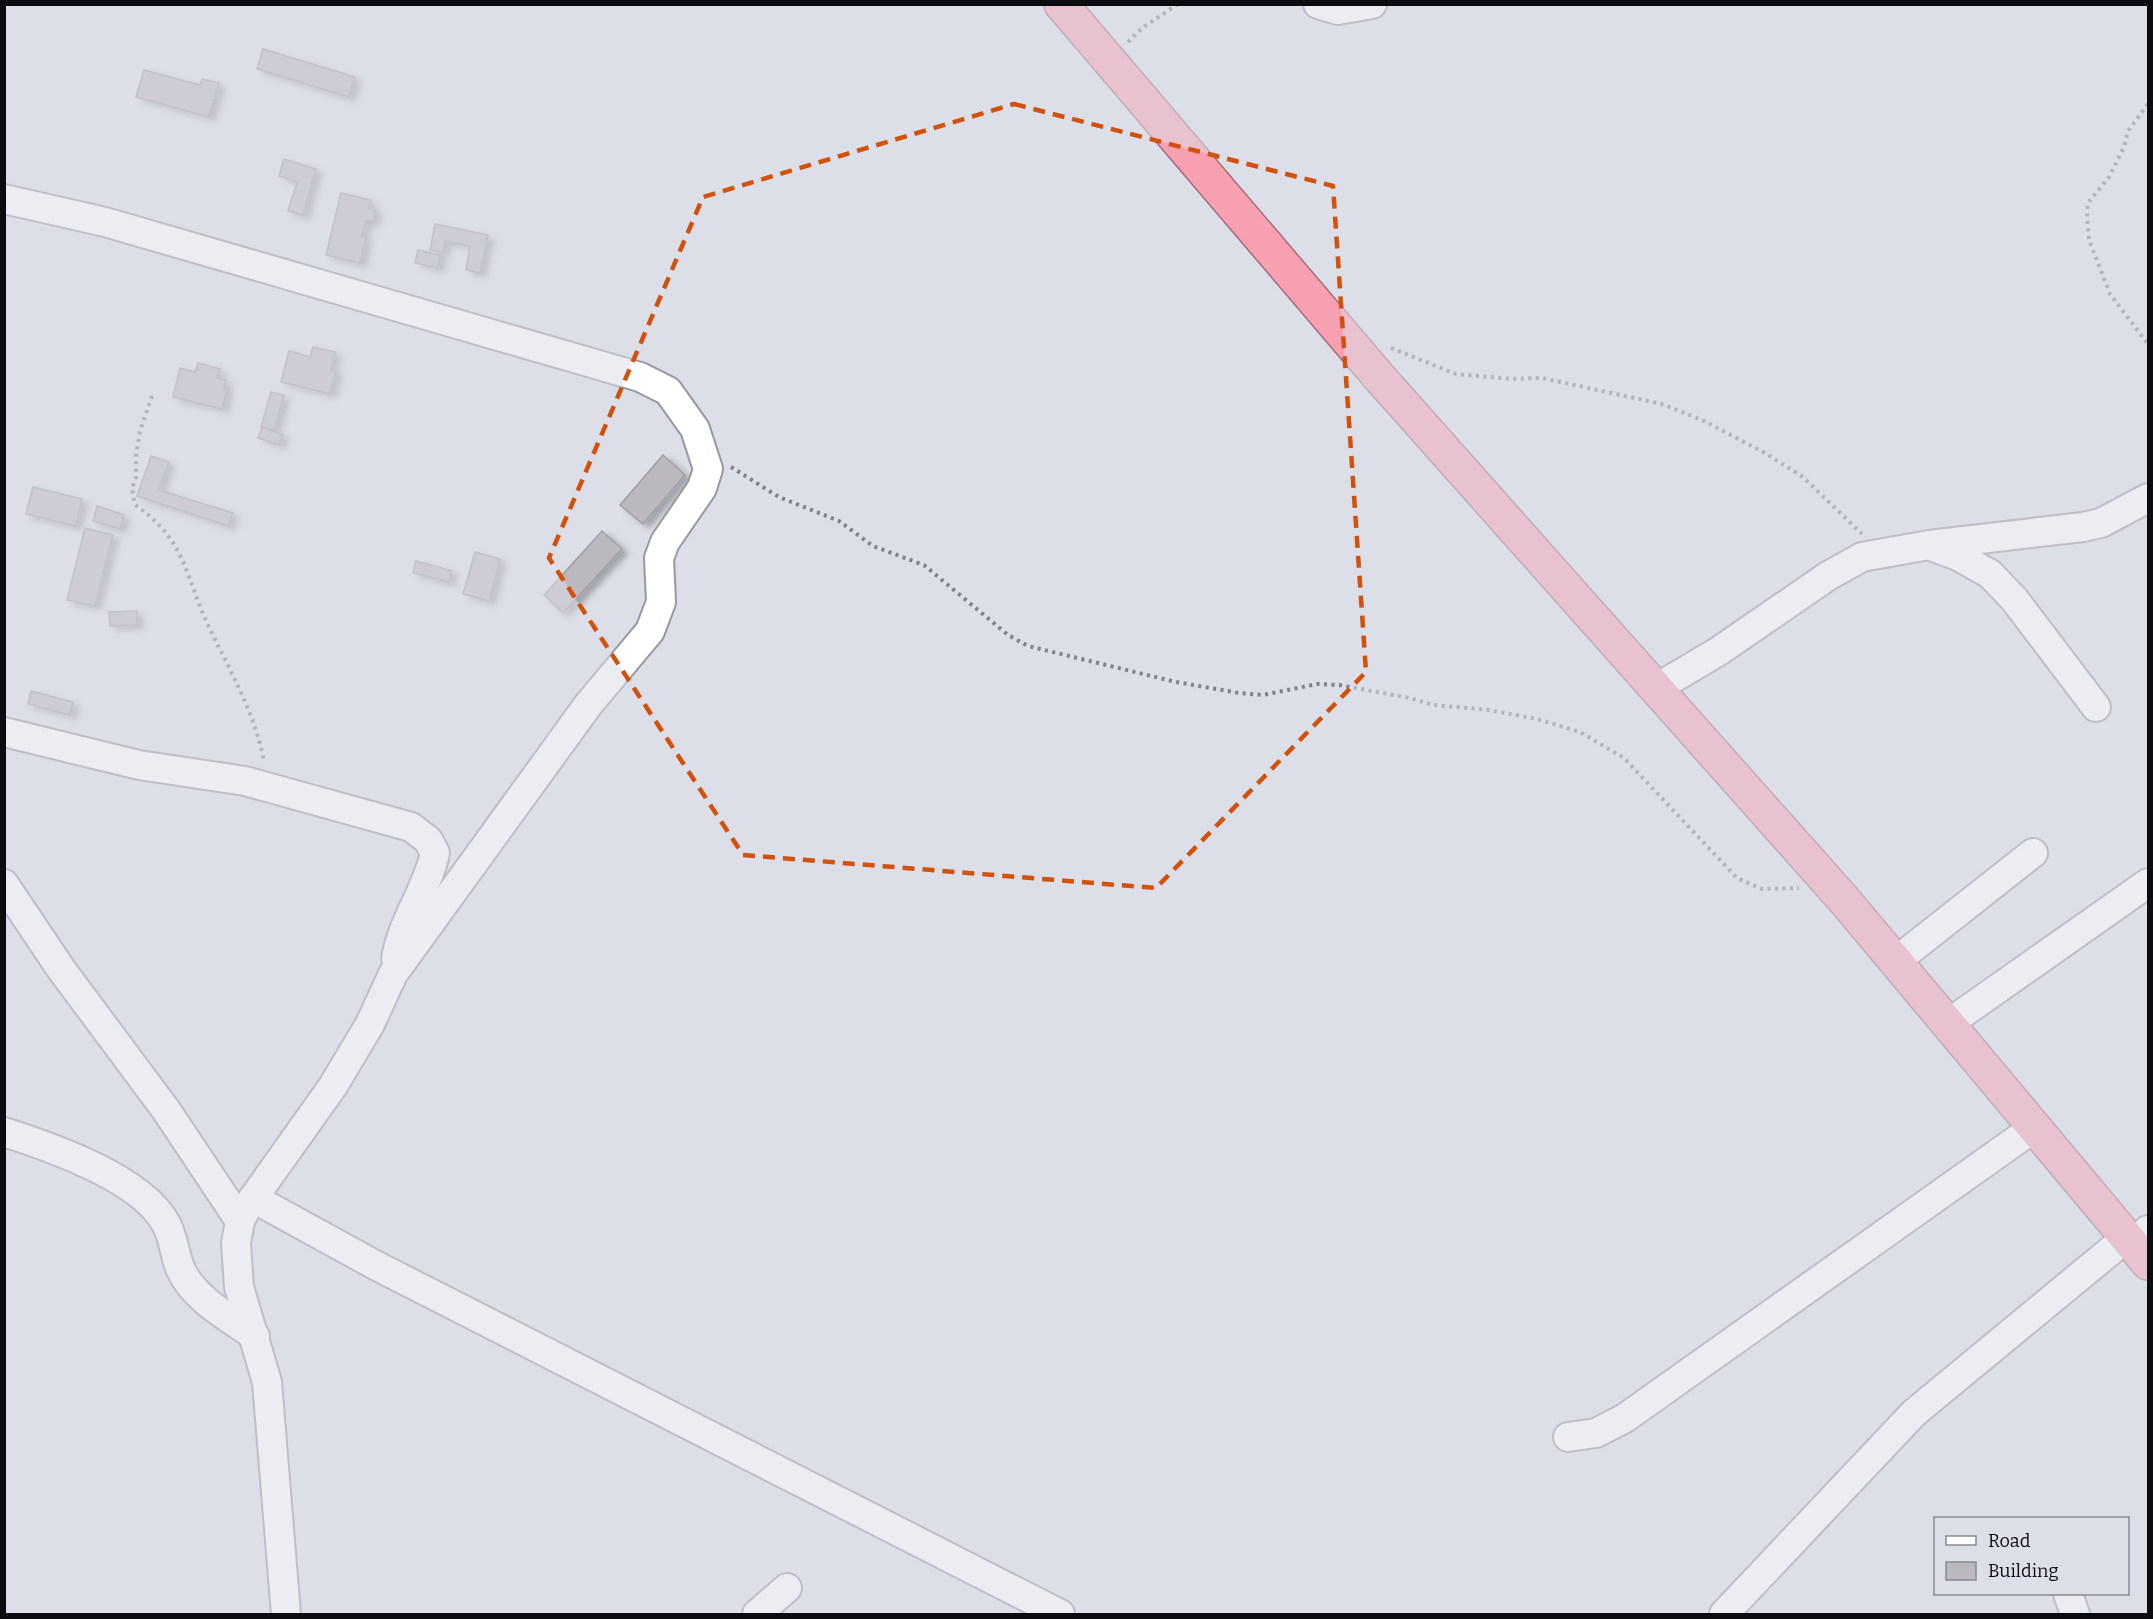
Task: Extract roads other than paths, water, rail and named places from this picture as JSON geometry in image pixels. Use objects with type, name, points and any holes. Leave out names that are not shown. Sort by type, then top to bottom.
[{"type":"highway","points":[[1061,4],[1380,378],[1830,883],[2035,1127],[2139,1244]]},
{"type":"street","points":[[1318,4],[1338,10],[1372,4]]},
{"type":"street","points":[[4,199],[105,222],[640,377],[668,391],[694,429],[704,452],[708,469],[707,478],[665,542],[659,558],[661,602],[650,631],[588,705],[393,974],[370,1024],[333,1086],[247,1209],[236,1243],[239,1287],[267,1382],[286,1614]]},
{"type":"street","points":[[1655,689],[1719,651],[1828,576],[1862,557],[1929,545],[2092,525],[2101,523],[2148,498]]},
{"type":"street","points":[[1929,545],[1958,556],[1990,574],[2014,599],[2096,708]]},
{"type":"street","points":[[4,732],[139,765],[268,786],[411,827],[428,840],[435,853],[430,876],[412,908],[399,943],[393,974]]},
{"type":"street","points":[[1896,961],[2033,853]]},
{"type":"street","points":[[1949,1023],[2148,883]]},
{"type":"street","points":[[4,884],[61,969],[166,1110],[247,1209],[375,1264],[1059,1614]]},
{"type":"street","points":[[1568,1437],[1596,1433],[1624,1418],[2035,1127]]},
{"type":"street","points":[[4,1132],[60,1150],[141,1196],[165,1222],[181,1270],[195,1290],[255,1336]]},
{"type":"street","points":[[1724,1614],[1914,1413],[2139,1244]]},
{"type":"street","points":[[757,1614],[787,1588]]},
{"type":"street","points":[[2069,1595],[2075,1614]]}]
